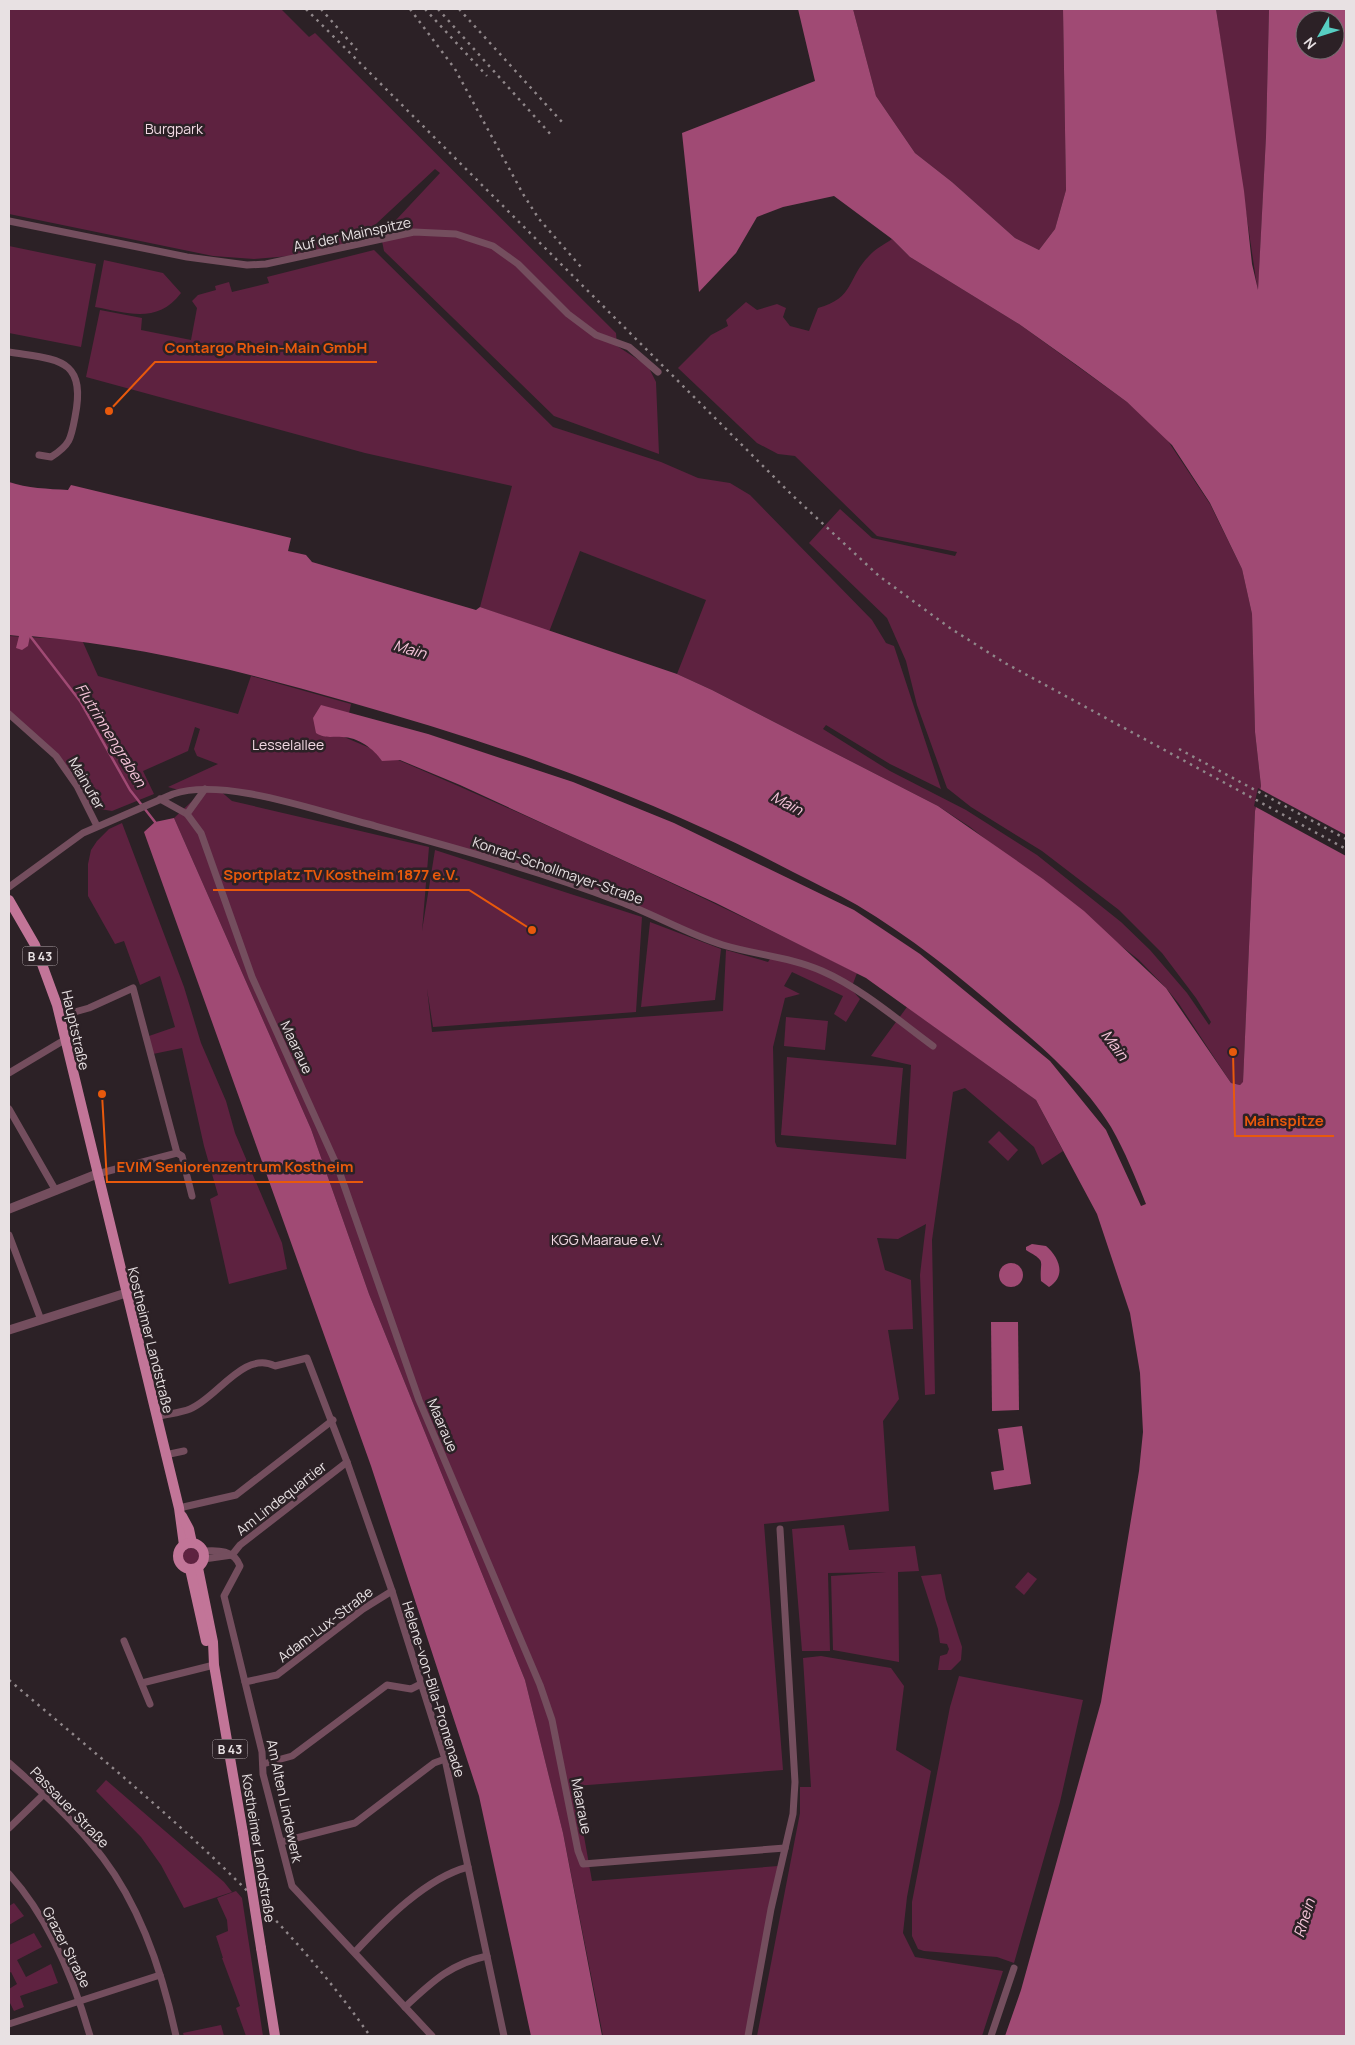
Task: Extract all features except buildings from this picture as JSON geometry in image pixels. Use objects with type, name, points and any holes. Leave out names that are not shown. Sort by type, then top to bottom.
[{"type":"main road","name":"Hauptstraße","points":[[9,902],[42,961],[60,1016],[97,1174]]},
{"type":"main road","name":"Kostheimer Landstraße","points":[[97,1174],[188,1544]]},
{"type":"main road","name":"B 43","points":[[188,1544],[179,1551],[178,1559],[182,1566],[199,1562]]},
{"type":"main road","points":[[188,1544],[200,1546],[199,1562]]},
{"type":"main road","name":"Kostheimer Landstraße","points":[[199,1562],[206,1644],[214,1665],[275,2036]]},
{"type":"street","name":"Auf der Mainspitze","points":[[9,221],[187,257],[247,265],[266,264],[414,232],[456,234],[493,246],[518,264],[568,314],[596,335],[629,347],[658,372]]},
{"type":"street","points":[[9,352],[52,359],[62,364],[76,378],[79,388],[71,439],[62,450],[51,458],[39,455]]},
{"type":"street","name":"Mainufer","points":[[9,714],[56,756],[77,786],[97,826],[149,804]]},
{"type":"street","points":[[187,814],[205,789]]},
{"type":"street","name":"Konrad-Schollmayer-Straße","points":[[149,804],[182,791],[205,789],[267,798],[452,847],[619,901],[722,944],[821,970],[842,981],[933,1046]]},
{"type":"street","name":"Maaraue","points":[[160,800],[187,814],[198,826],[205,840],[252,977],[279,1042],[323,1132],[419,1400],[540,1685],[552,1720],[578,1851],[583,1864],[785,1848]]},
{"type":"street","points":[[9,887],[66,843],[97,826]]},
{"type":"street","points":[[60,1016],[89,1008],[133,988],[177,1154]]},
{"type":"street","points":[[9,1073],[66,1039]]},
{"type":"street","points":[[9,1109],[56,1191]]},
{"type":"street","points":[[9,1209],[97,1174],[177,1154],[182,1156],[192,1196]]},
{"type":"street","points":[[9,1235],[41,1320]]},
{"type":"street","points":[[9,1330],[126,1293]]},
{"type":"street","name":"Helene-von-Bila-Promenade","points":[[156,1417],[191,1409],[252,1363],[267,1362],[275,1366],[307,1358],[348,1462],[392,1590],[445,1759],[504,2036]]},
{"type":"street","points":[[180,1510],[236,1495],[333,1420]]},
{"type":"street","points":[[165,1455],[184,1451]]},
{"type":"street","name":"Am Lindequartier","points":[[232,1555],[240,1545],[348,1462]]},
{"type":"street","points":[[748,2036],[771,1909],[792,1814],[795,1782],[780,1529]]},
{"type":"street","points":[[199,1562],[232,1555]]},
{"type":"street","name":"Am Alten Lindewerk","points":[[232,1555],[240,1566],[224,1596],[292,1886],[432,2036]]},
{"type":"street","name":"Adam-Lux-Straße","points":[[245,1682],[277,1675],[363,1609],[392,1590]]},
{"type":"street","points":[[124,1641],[150,1704]]},
{"type":"street","points":[[142,1683],[214,1665]]},
{"type":"street","points":[[263,1764],[292,1756],[387,1685],[411,1689],[421,1684]]},
{"type":"street","points":[[281,1842],[355,1823],[434,1763],[445,1759]]},
{"type":"street","name":"Passauer Straße","points":[[9,1763],[44,1794],[103,1858],[126,1895],[144,1933],[160,1975],[176,2036]]},
{"type":"street","points":[[9,1828],[44,1794]]},
{"type":"street","points":[[354,1952],[381,1924],[429,1886],[451,1873],[468,1867]]},
{"type":"street","name":"Grazer Straße","points":[[9,1874],[20,1887],[45,1926],[80,2001],[90,2036]]},
{"type":"street","points":[[405,2007],[449,1969],[470,1959],[487,1956]]},
{"type":"street","points":[[991,2036],[1014,1968]]},
{"type":"street","points":[[9,2024],[160,1975]]},
{"type":"green space","name":"Burgpark","points":[[9,9],[281,9],[309,37],[315,33],[616,333],[617,346],[648,366],[656,382],[659,454],[554,416],[384,251],[381,236],[440,173],[435,169],[362,237],[340,245],[290,256],[254,259],[213,256],[9,214]]},
{"type":"green space","points":[[853,9],[1063,9],[1066,190],[1055,229],[1039,250],[1015,238],[952,182],[915,153],[876,96]]},
{"type":"green space","points":[[1216,9],[1269,9],[1266,136],[1258,293]]},
{"type":"green space","points":[[892,239],[910,257],[1019,324],[1127,402],[1164,435],[1210,504],[1242,569],[1252,614],[1255,732],[1261,786],[1255,811],[1243,1083],[1240,1085],[1231,1083],[1179,1004],[1139,960],[970,827],[938,806],[712,690],[677,674],[706,600],[580,551],[549,632],[480,607],[512,486],[365,453],[86,377],[100,310],[142,318],[141,330],[191,340],[197,308],[192,301],[198,295],[216,290],[215,286],[229,282],[232,292],[269,283],[267,277],[374,250],[553,427],[661,462],[698,478],[730,483],[750,495],[872,620],[886,643],[894,646],[941,789],[890,764],[826,725],[823,729],[890,771],[966,810],[1037,855],[1121,922],[1150,950],[1187,993],[1209,1025],[1211,1022],[1196,998],[1162,953],[1119,910],[1042,851],[971,807],[947,788],[917,705],[906,661],[887,618],[809,543],[840,509],[872,538],[955,556],[957,552],[877,536],[795,456],[778,454],[757,443],[678,368],[711,335],[728,326],[726,320],[746,302],[757,310],[777,304],[786,308],[783,317],[790,326],[809,331],[818,308],[830,304],[845,293],[862,264],[877,249]]},
{"type":"green space","points":[[9,246],[96,264],[81,347],[9,333]]},
{"type":"green space","points":[[104,260],[163,273],[181,293],[172,303],[152,313],[119,312],[95,307]]},
{"type":"green space","points":[[9,636],[82,640],[98,676],[238,714],[251,676],[351,704],[344,737],[602,851],[857,973],[851,989],[860,999],[846,1022],[834,1014],[843,996],[792,972],[784,986],[800,994],[785,998],[773,1047],[775,1142],[777,1147],[906,1159],[911,1065],[871,1056],[907,1007],[1036,1100],[1063,1151],[1042,1165],[1034,1147],[965,1088],[953,1092],[932,1240],[935,1394],[925,1395],[920,1275],[926,1224],[898,1239],[877,1238],[885,1270],[911,1280],[913,1329],[888,1330],[899,1399],[883,1421],[889,1511],[764,1524],[783,1770],[575,1786],[592,1881],[778,1866],[746,2036],[603,2036],[563,1833],[525,1680],[369,1294],[311,1129],[174,818],[205,789],[182,791],[168,787],[218,764],[197,756],[194,749],[200,729],[195,727],[188,751],[143,771],[154,794],[112,811],[88,807],[63,765],[9,714]],"holes":[[[219,790],[327,813],[581,888],[743,950],[772,956],[768,962],[726,950],[723,1011],[432,1032],[427,989],[433,1027],[636,1012],[642,917],[435,850],[422,931],[429,847],[232,801]]]},
{"type":"green space","points":[[122,823],[184,987],[201,1043],[226,1101],[235,1133],[282,1243],[287,1269],[229,1284],[210,1199],[218,1195],[204,1146],[182,1048],[153,1054],[149,1036],[175,1027],[160,976],[140,985],[124,941],[115,944],[88,896],[88,864],[91,850],[109,829]]},
{"type":"green space","points":[[650,922],[721,949],[715,1000],[641,1007]]},
{"type":"green space","points":[[786,1017],[828,1021],[825,1050],[784,1046]]},
{"type":"green space","points":[[787,1057],[903,1068],[896,1145],[781,1135]]},
{"type":"green space","points":[[999,1131],[1018,1150],[1008,1161],[988,1142]]},
{"type":"green space","points":[[844,1525],[849,1550],[915,1546],[919,1571],[898,1572],[899,1662],[833,1650],[831,1576],[886,1572],[828,1573],[830,1651],[802,1651],[792,1529]]},
{"type":"green space","points":[[187,1548],[195,1548],[200,1553],[198,1564],[187,1566],[182,1561],[182,1553]]},
{"type":"green space","points":[[1028,1572],[1037,1579],[1024,1595],[1015,1587]]},
{"type":"green space","points":[[941,1574],[946,1599],[962,1647],[961,1660],[951,1670],[938,1670],[940,1656],[947,1654],[949,1649],[947,1644],[940,1643],[938,1629],[921,1576]]},
{"type":"green space","points":[[821,1656],[891,1668],[904,1686],[896,1750],[931,1771],[907,1897],[903,1933],[915,1957],[1003,1971],[982,2036],[757,2036],[800,1813],[800,1787],[811,1787],[803,1658]]},
{"type":"green space","points":[[959,1676],[1083,1700],[1060,1802],[1014,1963],[997,1957],[924,1951],[918,1949],[912,1936],[912,1902],[950,1707]]},
{"type":"green space","points":[[106,1780],[224,1882],[232,1892],[184,1908],[161,1865],[141,1837],[96,1791]]},
{"type":"green space","points":[[236,1891],[242,1898],[263,2036],[246,2036],[236,2008],[240,2006],[216,1936],[228,1931],[227,1920],[217,1898]]},
{"type":"green space","points":[[14,1903],[24,1916],[9,1925],[9,1906]]},
{"type":"green space","points":[[34,1933],[42,1947],[17,1960],[26,1977],[51,1964],[58,1983],[20,1996],[24,2007],[14,2011],[9,2001],[9,1989],[17,1984],[11,1972],[9,1973],[9,1945]]},
{"type":"green space","points":[[221,2025],[224,2036],[184,2036],[183,2033]]},
{"type":"water","points":[[798,9],[853,9],[876,96],[915,153],[952,182],[1015,238],[1039,250],[1055,229],[1066,190],[1063,9],[1216,9],[1244,191],[1252,264],[1258,290],[1266,136],[1269,9],[1346,9],[1346,2036],[1005,2036],[1021,1990],[1101,1702],[1139,1471],[1143,1432],[1140,1373],[1130,1313],[1097,1214],[1036,1100],[866,978],[716,903],[460,785],[400,760],[382,761],[375,752],[360,741],[320,735],[316,733],[313,718],[321,705],[428,734],[573,782],[674,823],[854,910],[920,954],[1050,1061],[1106,1130],[1141,1206],[1146,1204],[1126,1155],[1111,1127],[1088,1095],[1062,1066],[933,956],[857,905],[740,845],[631,797],[576,775],[463,736],[270,680],[152,653],[71,640],[30,636],[28,646],[22,650],[16,648],[19,636],[9,635],[9,482],[45,489],[68,490],[71,485],[291,538],[288,551],[306,555],[312,562],[476,610],[480,607],[677,674],[712,690],[938,806],[1043,879],[1084,911],[1166,988],[1231,1083],[1240,1085],[1243,1082],[1255,811],[1261,786],[1255,732],[1252,614],[1242,569],[1210,503],[1172,445],[1127,402],[1019,324],[910,257],[892,239],[834,196],[783,207],[757,217],[736,253],[699,292],[682,133],[815,81]]},
{"type":"water","points":[[174,818],[311,1129],[369,1294],[525,1680],[563,1833],[602,2036],[531,2036],[479,1796],[371,1466],[144,832],[155,822]]},
{"type":"water","points":[[1032,1244],[1046,1246],[1051,1250],[1059,1266],[1058,1277],[1055,1283],[1049,1287],[1041,1281],[1040,1260],[1026,1250],[1026,1247]]},
{"type":"water","points":[[1011,1263],[1016,1264],[1022,1270],[1022,1280],[1016,1286],[1011,1287],[1006,1286],[1000,1280],[999,1275],[1000,1270],[1006,1264]]},
{"type":"water","points":[[991,1322],[1018,1322],[1019,1410],[992,1411]]},
{"type":"water","points":[[1022,1426],[1031,1484],[994,1490],[991,1472],[1004,1470],[998,1429]]},
{"type":"pier","points":[[1258,788],[1346,835],[1346,856],[1254,806]]},
{"type":"waterway","name":"Flutrinnengraben","points":[[30,636],[80,701],[130,790],[155,822]]},
{"type":"railway","points":[[306,9],[792,495],[879,576],[950,628],[1005,663],[1346,849]]},
{"type":"railway","points":[[321,9],[357,50]]},
{"type":"railway","points":[[410,9],[455,69],[523,194],[539,219],[581,267]]},
{"type":"railway","points":[[425,9],[487,76]]},
{"type":"railway","points":[[438,9],[553,137]]},
{"type":"railway","points":[[459,9],[562,122]]},
{"type":"railway","points":[[1179,749],[1346,839]]},
{"type":"railway","points":[[9,1680],[154,1804],[247,1890],[332,1985],[370,2036]]},
{"type":"place","name":"Contargo Rhein-Main GmbH","points":[[109,411]]},
{"type":"place","name":"Sportplatz TV Kostheim 1877 e.V.","points":[[532,930]]},
{"type":"place","name":"Mainspitze","points":[[1233,1052]]},
{"type":"place","name":"EVIM Seniorenzentrum Kostheim","points":[[102,1094]]},
{"type":"water label","name":"Main","points":[[410,649]]},
{"type":"water label","name":"Main","points":[[787,803]]},
{"type":"water label","name":"Main","points":[[1115,1045]]},
{"type":"water label","name":"Rhein","points":[[1304,1918]]},
{"type":"park label","name":"Lesselallee","points":[[288,744]]},
{"type":"park label","name":"KGG Maaraue e.V.","points":[[607,1239]]}]
